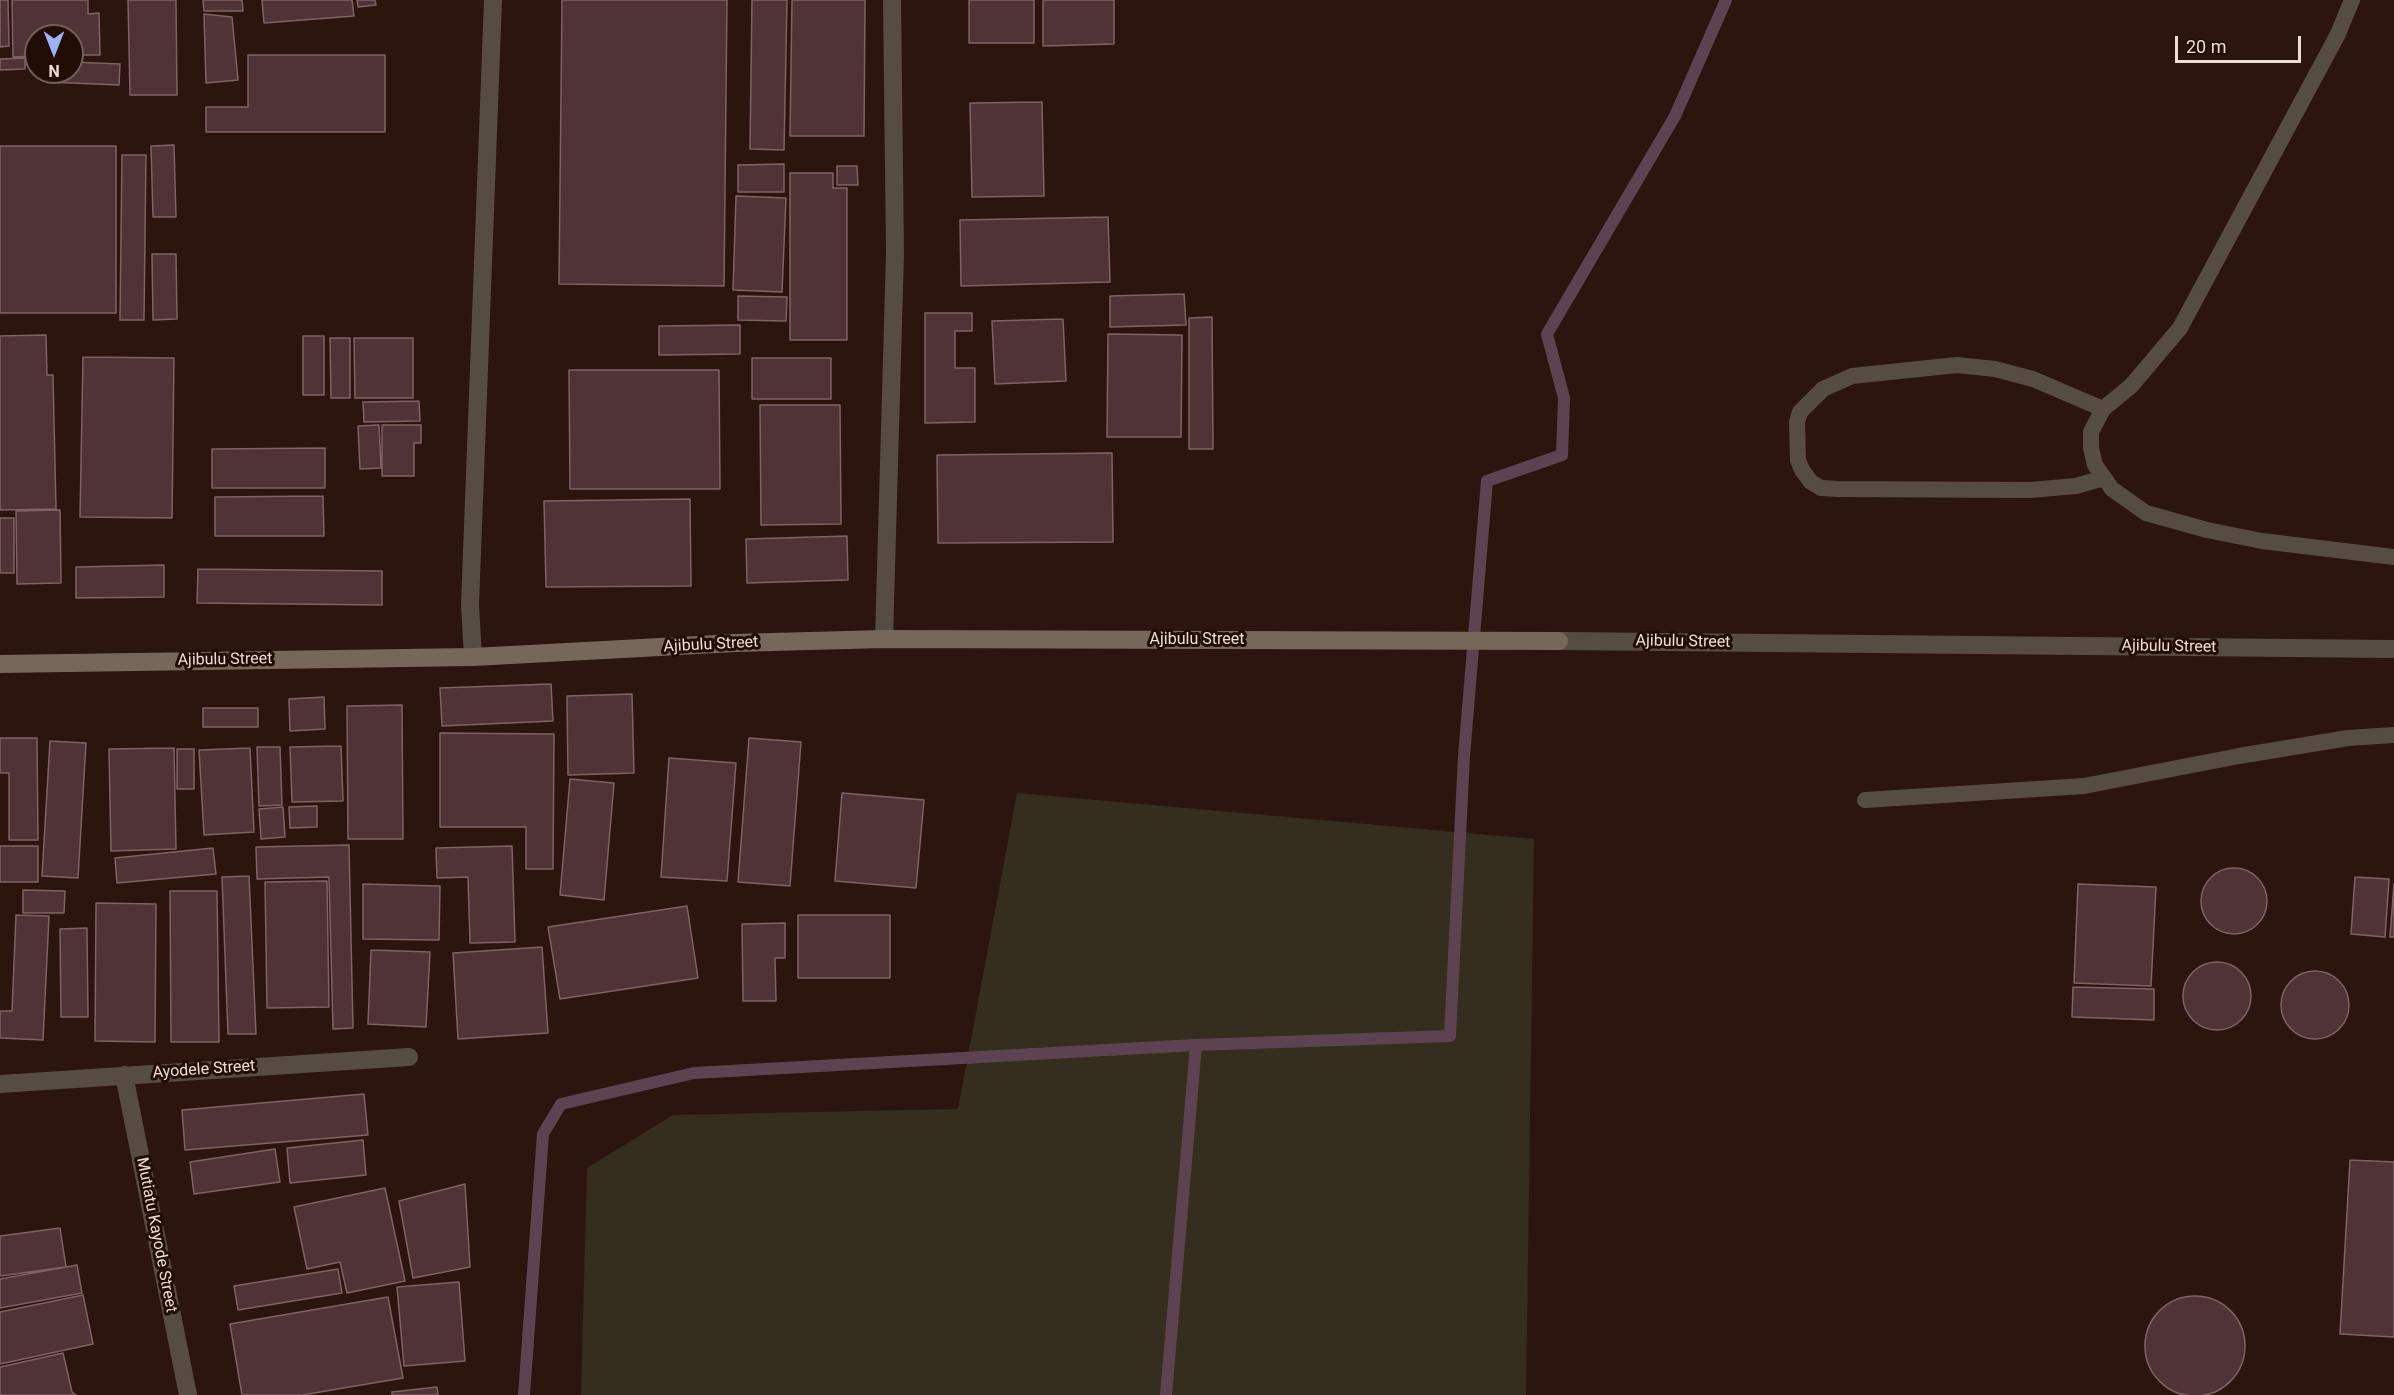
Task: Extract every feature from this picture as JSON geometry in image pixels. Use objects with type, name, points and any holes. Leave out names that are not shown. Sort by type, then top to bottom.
[{"type":"street","points":[[473,657],[470,605],[493,0]]},
{"type":"street","points":[[884,639],[896,253],[892,0]]},
{"type":"street","name":"Ajibulu Street","points":[[0,664],[473,657],[735,643],[961,638],[2394,649]]},
{"type":"street","name":"Ayodele Street","points":[[0,1084],[409,1057]]},
{"type":"street","name":"Mutiatu Kayode Street","points":[[124,1075],[188,1395]]},
{"type":"lane","points":[[2352,0],[2338,34],[2180,328],[2130,386],[2103,409],[2091,432],[2091,448],[2095,465],[2112,489],[2146,513],[2207,530],[2262,541],[2394,557]]},
{"type":"lane","points":[[2103,409],[2033,379],[1995,369],[1957,365],[1852,376],[1823,389],[1800,412],[1797,422],[1798,460],[1811,482],[1821,488],[2030,490],[2076,486],[2104,478]]},
{"type":"lane","points":[[1864,800],[2084,786],[2250,754],[2348,738],[2394,735]]},
{"type":"shaded area","points":[[1017,793],[1534,839],[1526,1395],[581,1395],[587,1168],[673,1115],[958,1109]]},
{"type":"building","points":[[0,0],[8,0],[9,46],[0,47]]},
{"type":"building","points":[[12,0],[88,0],[88,14],[99,13],[100,55],[84,55],[84,24],[24,24],[24,57],[13,57]]},
{"type":"building","points":[[128,0],[176,0],[177,95],[130,95]]},
{"type":"building","points":[[203,0],[242,0],[243,11],[204,11]]},
{"type":"building","points":[[262,0],[352,0],[354,16],[264,23]]},
{"type":"building","points":[[357,0],[375,0],[376,5],[358,7]]},
{"type":"building","points":[[562,0],[727,0],[724,286],[559,284]]},
{"type":"building","points":[[752,0],[787,0],[784,150],[750,149]]},
{"type":"building","points":[[792,0],[865,0],[864,136],[790,136]]},
{"type":"building","points":[[969,0],[1034,0],[1034,43],[969,43]]},
{"type":"building","points":[[1043,0],[1114,0],[1114,44],[1043,46]]},
{"type":"building","points":[[204,14],[232,17],[238,80],[206,83]]},
{"type":"building","points":[[248,55],[385,55],[385,132],[206,132],[206,107],[248,107]]},
{"type":"building","points":[[24,58],[24,69],[0,70],[0,59]]},
{"type":"building","points":[[84,62],[120,64],[119,85],[84,84]]},
{"type":"building","points":[[1042,102],[1044,196],[972,197],[970,103]]},
{"type":"building","points":[[174,145],[176,217],[153,217],[151,146]]},
{"type":"building","points":[[0,146],[116,146],[116,313],[0,313]]},
{"type":"building","points":[[122,155],[146,155],[144,320],[120,320]]},
{"type":"building","points":[[784,164],[784,192],[738,192],[738,165]]},
{"type":"building","points":[[837,166],[857,166],[858,185],[837,185]]},
{"type":"building","points":[[790,173],[833,173],[833,188],[847,188],[847,340],[790,340]]},
{"type":"building","points":[[736,196],[786,198],[782,292],[733,290]]},
{"type":"building","points":[[1108,217],[1110,282],[961,286],[960,220]]},
{"type":"building","points":[[152,254],[176,254],[177,319],[153,320]]},
{"type":"building","points":[[1184,294],[1186,325],[1110,327],[1110,296]]},
{"type":"building","points":[[738,296],[787,297],[786,321],[738,320]]},
{"type":"building","points":[[925,313],[972,313],[972,331],[955,331],[955,368],[975,368],[975,422],[925,423]]},
{"type":"building","points":[[1212,317],[1213,449],[1189,449],[1189,318]]},
{"type":"building","points":[[1063,319],[1066,381],[995,384],[992,321]]},
{"type":"building","points":[[740,325],[740,354],[659,355],[659,326]]},
{"type":"building","points":[[1108,334],[1182,335],[1181,437],[1107,437]]},
{"type":"building","points":[[46,335],[47,375],[53,375],[56,509],[0,510],[0,336]]},
{"type":"building","points":[[303,336],[324,336],[324,395],[303,395]]},
{"type":"building","points":[[330,338],[350,338],[350,398],[331,398]]},
{"type":"building","points":[[354,338],[413,338],[413,398],[355,398]]},
{"type":"building","points":[[83,357],[174,358],[172,518],[80,517]]},
{"type":"building","points":[[752,358],[831,358],[831,399],[752,399]]},
{"type":"building","points":[[569,370],[719,370],[720,489],[570,489]]},
{"type":"building","points":[[419,401],[420,421],[364,422],[363,402]]},
{"type":"building","points":[[760,405],[840,405],[841,524],[761,525]]},
{"type":"building","points":[[379,425],[381,468],[360,469],[358,426]]},
{"type":"building","points":[[382,425],[421,425],[421,443],[414,443],[414,476],[382,476]]},
{"type":"building","points":[[325,448],[325,488],[212,488],[212,449]]},
{"type":"building","points":[[1112,453],[1113,542],[938,543],[937,455]]},
{"type":"building","points":[[323,496],[324,536],[215,536],[215,497]]},
{"type":"building","points":[[690,499],[691,586],[546,587],[544,501]]},
{"type":"building","points":[[60,510],[61,583],[17,584],[16,511]]},
{"type":"building","points":[[0,518],[14,518],[14,573],[0,573]]},
{"type":"building","points":[[847,536],[848,580],[747,583],[746,539]]},
{"type":"building","points":[[164,565],[164,597],[76,598],[76,567]]},
{"type":"building","points":[[198,569],[382,571],[382,605],[197,603]]},
{"type":"building","points":[[551,684],[553,721],[442,726],[440,688]]},
{"type":"building","points":[[632,694],[634,773],[568,775],[567,696]]},
{"type":"building","points":[[324,697],[325,729],[290,731],[289,699]]},
{"type":"building","points":[[402,705],[403,839],[348,839],[347,706]]},
{"type":"building","points":[[203,708],[258,708],[258,727],[203,727]]},
{"type":"building","points":[[440,733],[554,734],[553,869],[526,869],[526,827],[440,827]]},
{"type":"building","points":[[0,738],[37,738],[38,840],[9,840],[9,773],[0,773]]},
{"type":"building","points":[[749,738],[801,742],[790,886],[738,882]]},
{"type":"building","points":[[50,741],[86,743],[78,878],[42,876]]},
{"type":"building","points":[[341,746],[343,801],[292,802],[290,747]]},
{"type":"building","points":[[257,747],[280,747],[282,805],[259,806]]},
{"type":"building","points":[[174,748],[176,849],[111,851],[109,749]]},
{"type":"building","points":[[250,748],[254,832],[204,835],[199,750]]},
{"type":"building","points":[[177,749],[194,749],[194,789],[177,789]]},
{"type":"building","points":[[669,758],[736,763],[727,881],[661,877]]},
{"type":"building","points":[[570,779],[614,783],[604,900],[560,895]]},
{"type":"building","points":[[842,793],[924,800],[916,888],[835,881]]},
{"type":"building","points":[[317,806],[317,827],[290,828],[289,807]]},
{"type":"building","points":[[283,807],[285,837],[261,839],[259,809]]},
{"type":"building","points":[[349,845],[353,1028],[333,1029],[329,877],[257,879],[256,847]]},
{"type":"building","points":[[0,846],[38,846],[38,882],[0,882]]},
{"type":"building","points":[[512,846],[515,942],[470,943],[468,877],[437,878],[436,848]]},
{"type":"building","points":[[213,848],[216,874],[117,883],[115,858]]},
{"type":"building","points":[[2227,868],[2241,868],[2253,873],[2262,882],[2267,901],[2265,914],[2258,925],[2241,934],[2227,934],[2215,929],[2206,920],[2201,908],[2201,894],[2206,882],[2215,873]]},
{"type":"building","points":[[249,876],[256,1034],[228,1034],[222,877]]},
{"type":"building","points":[[2355,877],[2389,879],[2385,937],[2351,934]]},
{"type":"building","points":[[327,881],[329,1007],[267,1008],[265,882]]},
{"type":"building","points":[[363,884],[440,886],[439,940],[363,939]]},
{"type":"building","points":[[2078,884],[2156,887],[2151,986],[2074,983]]},
{"type":"building","points":[[2394,884],[2394,937],[2390,937]]},
{"type":"building","points":[[23,890],[65,891],[64,913],[23,913]]},
{"type":"building","points":[[170,891],[217,891],[219,1042],[171,1042]]},
{"type":"building","points":[[96,903],[156,904],[155,1042],[95,1041]]},
{"type":"building","points":[[687,906],[698,978],[560,999],[548,927]]},
{"type":"building","points":[[16,915],[49,916],[43,1040],[0,1038],[0,1011],[12,1011]]},
{"type":"building","points":[[798,915],[890,915],[890,978],[798,978]]},
{"type":"building","points":[[785,923],[785,958],[775,958],[776,1001],[743,1001],[742,924]]},
{"type":"building","points":[[87,928],[88,1017],[61,1017],[60,929]]},
{"type":"building","points":[[542,947],[548,1033],[458,1039],[453,953]]},
{"type":"building","points":[[371,950],[430,952],[426,1027],[368,1024]]},
{"type":"building","points":[[2210,962],[2224,962],[2236,967],[2246,977],[2251,996],[2246,1015],[2236,1025],[2224,1030],[2210,1030],[2198,1025],[2188,1015],[2183,1003],[2183,989],[2188,977],[2198,967]]},
{"type":"building","points":[[2308,971],[2322,971],[2334,976],[2344,986],[2349,1005],[2344,1024],[2334,1034],[2322,1039],[2308,1039],[2296,1034],[2286,1024],[2281,1012],[2281,998],[2286,986],[2296,976]]},
{"type":"building","points":[[2073,987],[2154,989],[2154,1020],[2072,1017]]},
{"type":"building","points":[[364,1094],[368,1135],[185,1150],[182,1110]]},
{"type":"building","points":[[363,1140],[366,1175],[290,1183],[287,1148]]},
{"type":"building","points":[[275,1149],[280,1182],[194,1194],[190,1162]]},
{"type":"building","points":[[2350,1160],[2394,1162],[2394,1337],[2340,1334]]},
{"type":"building","points":[[465,1184],[470,1267],[413,1278],[399,1201]]},
{"type":"building","points":[[385,1188],[405,1281],[347,1293],[340,1262],[307,1269],[294,1207]]},
{"type":"building","points":[[60,1228],[66,1267],[0,1276],[0,1236]]},
{"type":"building","points":[[77,1265],[82,1293],[0,1308],[0,1279]]},
{"type":"building","points":[[338,1269],[342,1293],[238,1310],[234,1286]]},
{"type":"building","points":[[459,1282],[465,1361],[404,1366],[397,1287]]},
{"type":"building","points":[[83,1295],[93,1344],[0,1364],[0,1312]]},
{"type":"building","points":[[2195,1296],[2214,1300],[2230,1311],[2241,1327],[2245,1346],[2241,1365],[2230,1381],[2214,1392],[2195,1396],[2176,1392],[2160,1381],[2149,1365],[2145,1346],[2149,1327],[2160,1311],[2176,1300]]},
{"type":"building","points":[[388,1297],[403,1378],[302,1395],[242,1395],[230,1324]]},
{"type":"building","points":[[63,1353],[72,1392],[76,1395],[0,1395],[0,1367]]},
{"type":"building","points":[[437,1387],[438,1395],[392,1395],[392,1392]]},
{"type":"waterway","points":[[524,1395],[543,1134],[561,1104],[694,1073],[1196,1045],[1450,1036],[1464,756],[1487,481],[1562,455],[1564,398],[1547,334],[1675,116],[1726,0]]},
{"type":"waterway","points":[[1166,1395],[1196,1045]]}]
